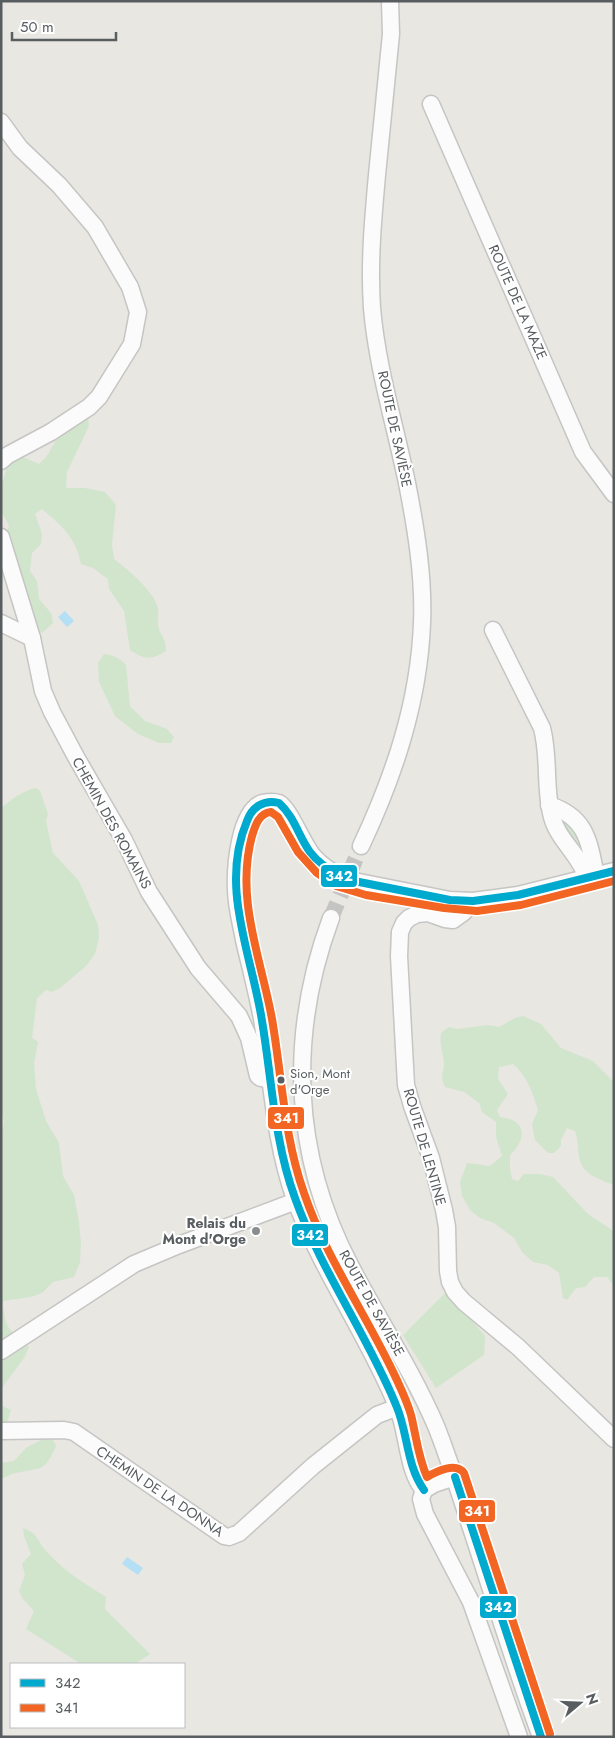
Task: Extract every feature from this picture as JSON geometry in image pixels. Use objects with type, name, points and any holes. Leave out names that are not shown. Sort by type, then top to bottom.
[{"type":"street","name":"ROUTE DE SAVIÈSE","points":[[361,846],[389,779],[409,719],[416,683],[422,623],[422,588],[414,522],[382,369],[372,300],[371,248],[391,34],[390,1]]},
{"type":"street","name":"ROUTE DE LA MAZE","points":[[431,104],[583,452],[614,494]]},
{"type":"street","points":[[1,122],[20,148],[59,185],[95,227],[130,287],[138,312],[132,344],[99,397],[51,432],[8,455],[1,462]]},
{"type":"street","name":"CHEMIN DES ROMAINS","points":[[1,537],[32,638],[43,691],[52,712],[124,840],[150,892],[198,968],[239,1016],[249,1038],[258,1076],[270,1080]]},
{"type":"street","points":[[1,623],[32,638]]},
{"type":"street","points":[[493,630],[542,728],[546,746],[549,805],[552,819],[558,832],[591,877]]},
{"type":"street","points":[[424,1490],[415,1479],[398,1407],[373,1354],[328,1271],[296,1201],[282,1154],[262,1019],[236,892],[239,845],[248,816],[254,807],[268,802],[276,802],[282,806],[315,858],[329,870],[344,879],[450,900],[465,901],[488,900],[518,895],[614,872]]},
{"type":"street","points":[[549,805],[566,812],[582,828],[592,854],[591,877]]},
{"type":"street","name":"ROUTE DE LENTINE","points":[[465,901],[464,912],[453,920],[428,914],[417,914],[404,923],[400,932],[401,998],[406,1085],[431,1158],[444,1210],[447,1227],[450,1282],[455,1292],[464,1302],[518,1347],[614,1439]]},
{"type":"street","name":"ROUTE DE SAVIÈSE","points":[[331,918],[313,973],[303,1036],[302,1093],[310,1153],[320,1193],[333,1229],[349,1264],[400,1352],[427,1405],[454,1477],[541,1737]]},
{"type":"street","points":[[1,1351],[134,1264],[296,1201]]},
{"type":"street","name":"CHEMIN DE LA DONNA","points":[[1,1431],[64,1430],[74,1432],[224,1536],[229,1537],[239,1533],[289,1486],[378,1415],[398,1407]]},
{"type":"street","points":[[454,1477],[434,1484],[424,1490],[421,1499],[425,1514],[466,1588],[519,1737]]},
{"type":"green space","points":[[88,417],[89,426],[67,472],[66,488],[85,488],[105,492],[116,505],[112,545],[114,559],[147,589],[156,603],[158,625],[166,651],[156,656],[148,658],[130,650],[124,611],[109,589],[108,579],[93,568],[81,564],[72,539],[42,509],[35,514],[42,534],[41,544],[32,553],[30,571],[37,581],[39,599],[51,613],[53,623],[42,633],[35,626],[18,574],[12,542],[7,533],[9,525],[1,512],[1,487],[9,461],[18,455],[39,464],[47,456],[68,419]]},
{"type":"green space","points":[[104,654],[116,657],[126,665],[130,706],[145,721],[167,729],[174,737],[171,743],[159,743],[138,734],[115,716],[99,682],[98,663]]},
{"type":"green space","points":[[36,788],[40,791],[48,814],[46,821],[53,853],[79,881],[98,925],[99,938],[95,954],[86,966],[60,988],[52,992],[46,990],[37,998],[32,1038],[38,1042],[34,1063],[36,1089],[46,1121],[59,1143],[63,1176],[74,1195],[81,1243],[80,1262],[74,1277],[53,1282],[42,1293],[31,1297],[3,1301],[5,1318],[9,1328],[29,1347],[24,1358],[1,1389],[1,1137],[4,1122],[1,1111],[1,808],[22,793]]},
{"type":"green space","points":[[565,818],[574,824],[586,860],[558,821]]},
{"type":"green space","points":[[523,1016],[541,1024],[561,1048],[593,1061],[614,1082],[614,1185],[595,1177],[583,1167],[580,1162],[575,1131],[567,1128],[561,1140],[561,1146],[554,1153],[548,1153],[535,1140],[532,1124],[538,1110],[529,1085],[513,1064],[499,1067],[498,1079],[508,1094],[497,1110],[500,1117],[514,1121],[520,1126],[522,1135],[519,1144],[510,1155],[512,1179],[518,1181],[524,1174],[540,1174],[553,1177],[588,1214],[612,1230],[614,1235],[614,1286],[607,1277],[594,1277],[585,1287],[576,1288],[567,1300],[563,1298],[559,1273],[548,1265],[533,1262],[522,1252],[514,1238],[494,1223],[480,1218],[470,1210],[462,1196],[460,1182],[467,1163],[490,1166],[502,1156],[496,1137],[496,1122],[482,1112],[479,1103],[464,1092],[445,1087],[442,1080],[444,1063],[441,1033],[449,1027],[457,1029],[488,1025],[499,1027],[515,1018]]},
{"type":"green space","points":[[445,1293],[451,1296],[485,1336],[484,1355],[436,1388],[403,1335]]},
{"type":"green space","points":[[1,1405],[11,1410],[6,1426],[1,1427]]},
{"type":"green space","points":[[50,1435],[56,1446],[45,1465],[37,1469],[14,1473],[1,1479],[1,1463],[14,1461],[26,1448]]},
{"type":"green space","points":[[23,1528],[35,1536],[60,1565],[106,1597],[105,1609],[150,1654],[136,1663],[79,1663],[26,1629],[34,1611],[22,1598],[19,1591],[25,1575],[22,1564],[31,1554]]},
{"type":"water","points":[[65,611],[74,621],[67,627],[58,617]]},
{"type":"water","points":[[127,1557],[143,1568],[138,1575],[122,1564]]},
{"type":"tunnel","points":[[331,918],[361,846]]},
{"type":"transit line","name":"342","points":[[424,1490],[410,1459],[403,1426],[396,1405],[372,1353],[318,1251],[295,1198],[288,1176],[282,1155],[274,1110],[262,1021],[240,921],[236,871],[239,846],[249,816],[255,808],[264,803],[274,802],[279,803],[289,814],[306,846],[317,860],[344,879],[450,900],[473,901],[518,895],[614,871]]},
{"type":"transit line","name":"341","points":[[550,1734],[464,1473],[456,1468],[451,1468],[441,1470],[427,1477],[404,1395],[384,1353],[323,1240],[304,1193],[297,1172],[288,1129],[272,1019],[256,951],[246,883],[248,859],[256,824],[263,815],[271,812],[278,817],[298,852],[317,873],[336,886],[366,895],[444,908],[477,911],[521,905],[614,881]]},
{"type":"transit line","name":"342","points":[[455,1477],[541,1737]]},
{"type":"place","name":"Sion, Mont d'Orge","points":[[281,1080]]},
{"type":"place","name":"Relais du Mont d'Orge","points":[[256,1231]]}]
